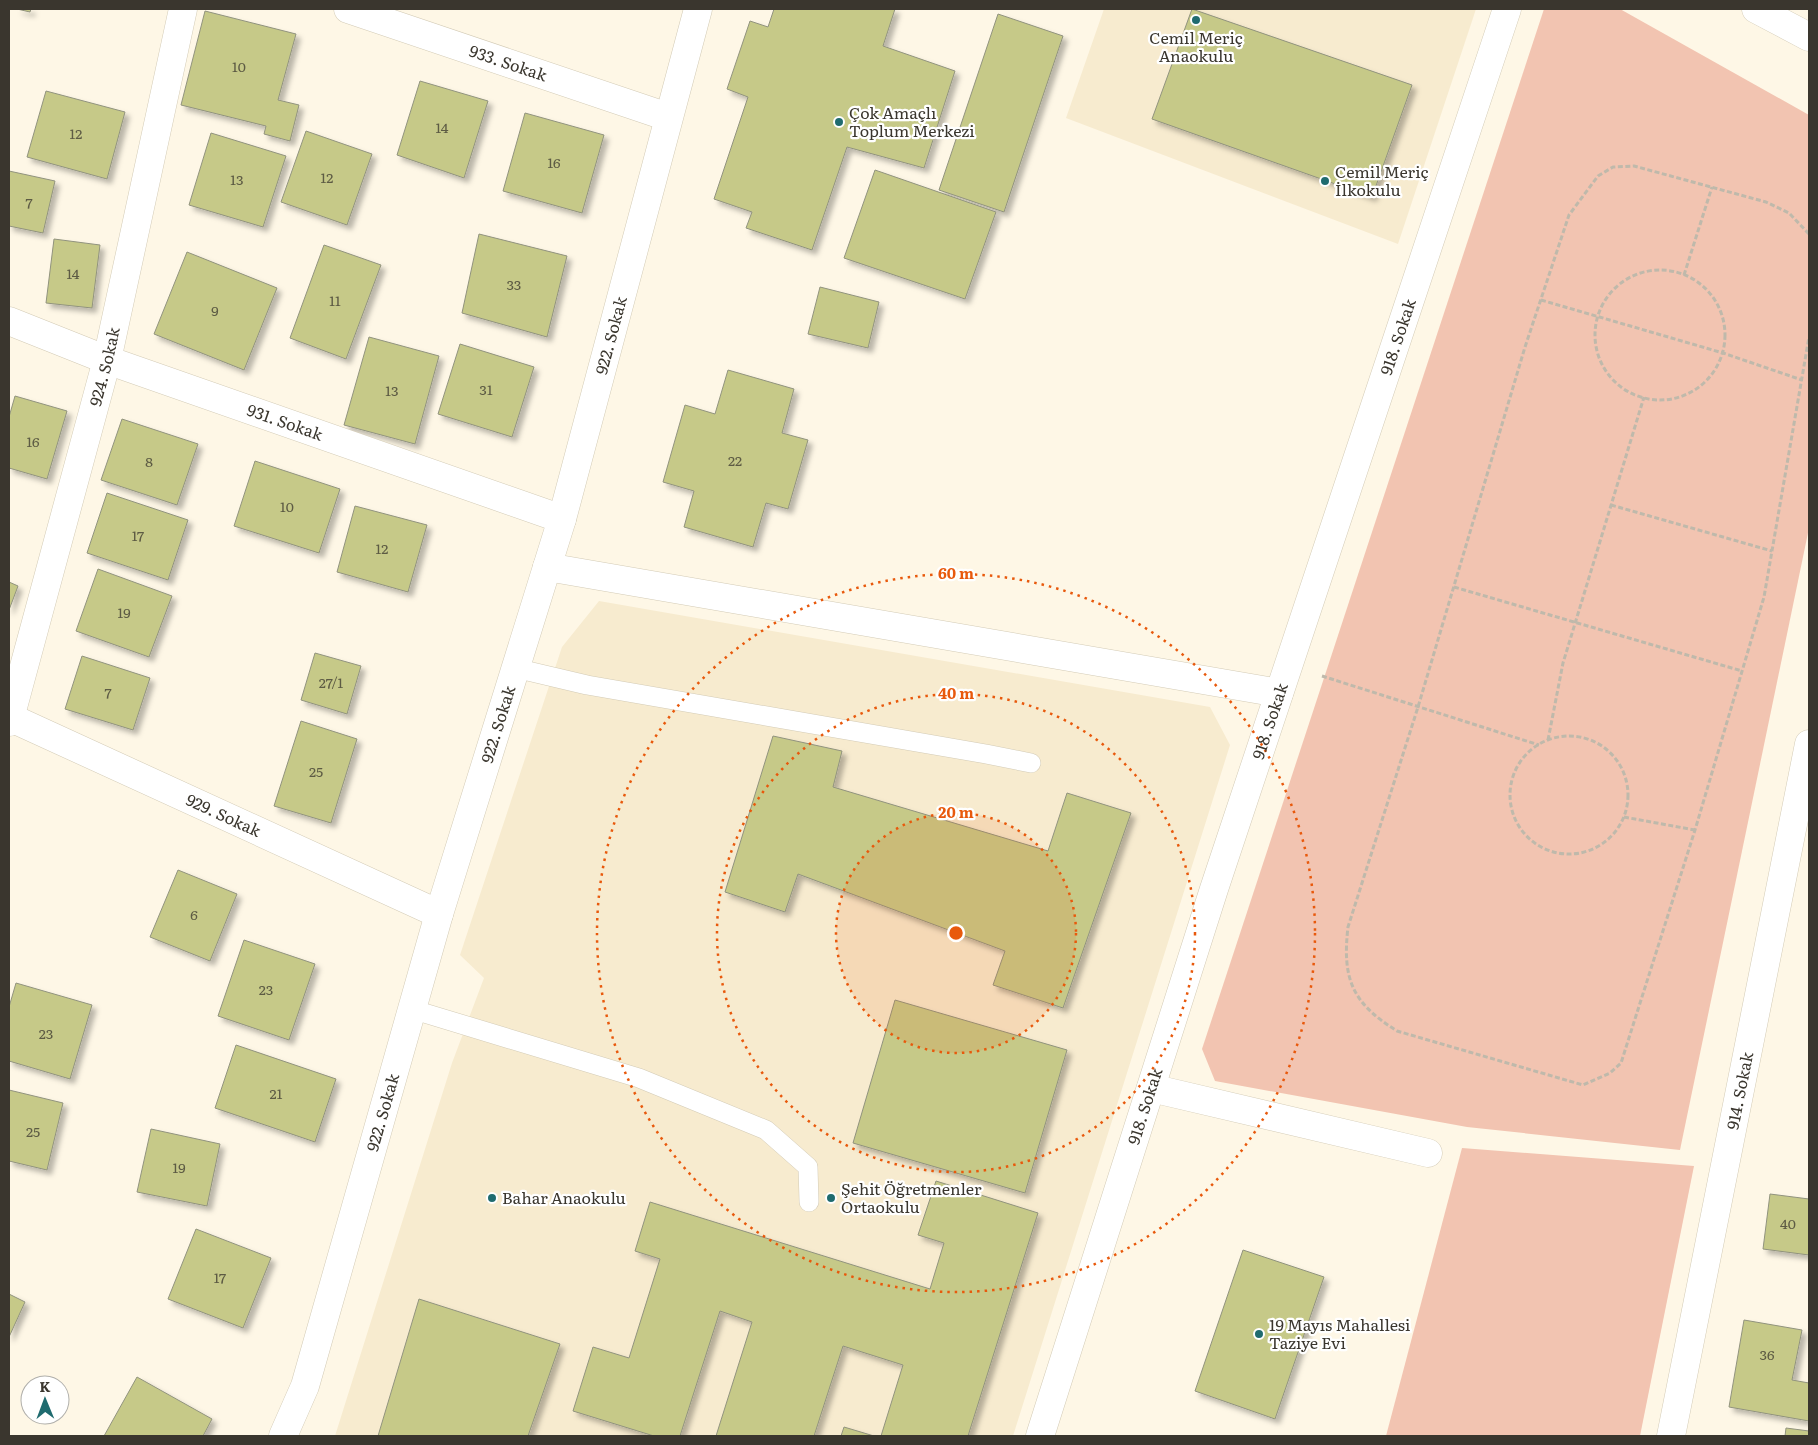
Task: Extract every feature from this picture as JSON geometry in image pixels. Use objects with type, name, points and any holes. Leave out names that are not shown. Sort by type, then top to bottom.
[{"type":"street","name":"924. Sokak","points":[[9,719],[107,360],[183,9]]},
{"type":"street","name":"933. Sokak","points":[[348,9],[668,118]]},
{"type":"street","name":"922. Sokak","points":[[283,1436],[305,1386],[439,914],[562,519],[698,9]]},
{"type":"street","name":"918. Sokak","points":[[1040,1436],[1288,665],[1506,9]]},
{"type":"street","points":[[1756,9],[1809,37]]},
{"type":"street","name":"931. Sokak","points":[[9,321],[107,360],[562,519]]},
{"type":"street","points":[[547,567],[1279,693]]},
{"type":"street","name":"929. Sokak","points":[[9,719],[439,914]]},
{"type":"street","name":"914. Sokak","points":[[1671,1436],[1809,744]]},
{"type":"street","points":[[1151,1088],[1428,1153]]},
{"type":"lane","points":[[515,668],[587,686],[1031,763]]},
{"type":"lane","points":[[411,1009],[639,1078],[766,1130],[808,1167],[809,1202]]},
{"type":"path","points":[[1809,234],[1789,213],[1766,202],[1634,166],[1612,167],[1598,176],[1569,215],[1541,300],[1418,707],[1348,927],[1345,948],[1347,967],[1356,994],[1372,1016],[1397,1031],[1583,1085],[1610,1073],[1621,1063],[1764,597],[1809,337]]},
{"type":"path","points":[[1684,275],[1712,188]]},
{"type":"path","points":[[1671,270],[1684,275],[1709,291],[1721,310],[1725,331],[1723,353],[1713,373],[1697,389],[1677,398],[1655,400],[1634,394],[1617,384],[1603,367],[1596,347],[1595,327],[1601,307],[1613,289],[1630,277],[1650,271],[1671,270]]},
{"type":"path","points":[[1541,300],[1723,353],[1802,380]]},
{"type":"path","points":[[1548,740],[1563,663],[1644,397]]},
{"type":"path","points":[[1610,505],[1772,551]]},
{"type":"path","points":[[1454,587],[1742,671]]},
{"type":"path","points":[[1288,665],[1539,745]]},
{"type":"path","points":[[1568,736],[1587,739],[1604,748],[1618,761],[1626,779],[1628,797],[1624,817],[1615,833],[1600,846],[1582,853],[1563,854],[1544,849],[1528,838],[1516,822],[1510,803],[1511,783],[1518,765],[1531,750],[1548,740],[1568,736]]},
{"type":"path","points":[[1624,817],[1694,830]]},
{"type":"shaded area","name":"Cemil Meriç İlkokulu","points":[[1104,9],[1476,9],[1398,244],[1066,118]]},
{"type":"shaded area","points":[[1544,9],[1620,9],[1809,115],[1809,528],[1680,1150],[1467,1127],[1215,1081],[1202,1049]]},
{"type":"shaded area","points":[[599,601],[1210,707],[1230,745],[1013,1436],[335,1436],[452,1063],[484,978],[460,955],[562,647]]},
{"type":"shaded area","points":[[1462,1148],[1694,1166],[1640,1436],[1386,1436]]},
{"type":"building","points":[[17,9],[31,9],[30,12]]},
{"type":"building","name":"Çok Amaçlı Toplum Merkezi","points":[[774,9],[895,9],[883,46],[955,71],[924,168],[847,147],[812,250],[746,228],[752,212],[714,199],[748,97],[727,89],[750,21],[768,27]]},
{"type":"building","points":[[1192,9],[1412,85],[1372,197],[1152,119]]},
{"type":"building","points":[[205,11],[296,34],[278,100],[299,105],[290,141],[264,134],[266,126],[181,105]]},
{"type":"building","points":[[998,14],[1063,36],[1004,212],[939,190]]},
{"type":"building","points":[[420,81],[488,101],[464,178],[397,155]]},
{"type":"building","points":[[46,91],[125,112],[107,179],[27,157]]},
{"type":"building","points":[[525,113],[604,135],[582,213],[503,191]]},
{"type":"building","points":[[306,131],[372,154],[347,225],[281,202]]},
{"type":"building","points":[[211,133],[286,156],[263,227],[189,205]]},
{"type":"building","points":[[875,170],[996,212],[965,299],[844,258]]},
{"type":"building","points":[[9,171],[55,181],[43,233],[9,226]]},
{"type":"building","points":[[479,234],[567,256],[547,337],[462,313]]},
{"type":"building","points":[[54,239],[100,245],[92,308],[46,303]]},
{"type":"building","points":[[324,245],[381,265],[346,359],[290,338]]},
{"type":"building","points":[[187,252],[277,288],[244,370],[154,334]]},
{"type":"building","points":[[820,287],[879,302],[868,348],[808,334]]},
{"type":"building","points":[[369,337],[439,356],[415,444],[344,425]]},
{"type":"building","points":[[460,344],[534,367],[512,437],[438,414]]},
{"type":"building","points":[[728,370],[794,389],[782,433],[808,440],[788,509],[766,503],[753,547],[684,527],[694,491],[663,482],[685,405],[715,414]]},
{"type":"building","points":[[15,396],[67,411],[47,479],[9,468],[9,417]]},
{"type":"building","points":[[122,419],[198,444],[177,505],[101,480]]},
{"type":"building","points":[[255,461],[340,489],[319,553],[234,526]]},
{"type":"building","points":[[107,493],[188,520],[168,580],[87,553]]},
{"type":"building","points":[[355,506],[427,525],[408,592],[337,572]]},
{"type":"building","points":[[98,569],[172,596],[149,657],[76,631]]},
{"type":"building","points":[[9,582],[18,586],[9,610]]},
{"type":"building","points":[[315,653],[361,666],[347,714],[301,700]]},
{"type":"building","points":[[82,656],[150,678],[133,730],[65,709]]},
{"type":"building","points":[[301,721],[357,739],[331,823],[274,806]]},
{"type":"building","points":[[773,736],[842,751],[833,787],[1048,851],[1067,793],[1131,813],[1063,1008],[993,985],[1005,951],[798,874],[785,912],[725,892]]},
{"type":"building","points":[[178,870],[237,894],[210,961],[150,937]]},
{"type":"building","points":[[244,940],[315,964],[289,1040],[218,1016]]},
{"type":"building","points":[[16,983],[92,1005],[70,1079],[9,1061],[9,1007]]},
{"type":"building","points":[[895,1000],[1067,1050],[1025,1193],[853,1143]]},
{"type":"building","points":[[236,1045],[336,1079],[315,1142],[215,1108]]},
{"type":"building","points":[[9,1090],[63,1103],[47,1170],[9,1161]]},
{"type":"building","points":[[151,1129],[220,1144],[207,1206],[137,1192]]},
{"type":"building","points":[[936,1181],[1038,1213],[968,1436],[881,1436],[903,1365],[843,1346],[814,1436],[716,1436],[752,1322],[720,1311],[680,1436],[654,1436],[573,1411],[593,1347],[629,1358],[660,1259],[635,1251],[650,1202],[930,1289],[944,1243],[918,1235]]},
{"type":"building","points":[[1770,1194],[1809,1199],[1809,1255],[1763,1249]]},
{"type":"building","points":[[196,1229],[271,1258],[243,1328],[168,1299]]},
{"type":"building","name":"19 Mayıs Mahallesi Taziye Evi","points":[[1243,1250],[1324,1277],[1275,1419],[1195,1391]]},
{"type":"building","points":[[9,1294],[25,1302],[9,1337]]},
{"type":"building","points":[[419,1299],[560,1344],[528,1436],[378,1436]]},
{"type":"building","points":[[1744,1320],[1802,1330],[1792,1380],[1809,1383],[1809,1421],[1729,1407]]},
{"type":"building","points":[[137,1377],[212,1419],[203,1436],[104,1436]]},
{"type":"building","points":[[844,1427],[874,1436],[841,1436]]},
{"type":"building","points":[[1786,1428],[1809,1431],[1809,1436],[1785,1436]]},
{"type":"place","name":"Cemil Meriç Anaokulu","points":[[1196,20]]},
{"type":"place","name":"Çok Amaçlı Toplum Merkezi","points":[[839,122]]},
{"type":"place","name":"Cemil Meriç İlkokulu","points":[[1325,181]]},
{"type":"place","name":"Bahar Anaokulu","points":[[492,1198]]},
{"type":"place","name":"Şehit Öğretmenler Ortaokulu","points":[[831,1198]]},
{"type":"place","name":"19 Mayıs Mahallesi Taziye Evi","points":[[1259,1334]]}]
